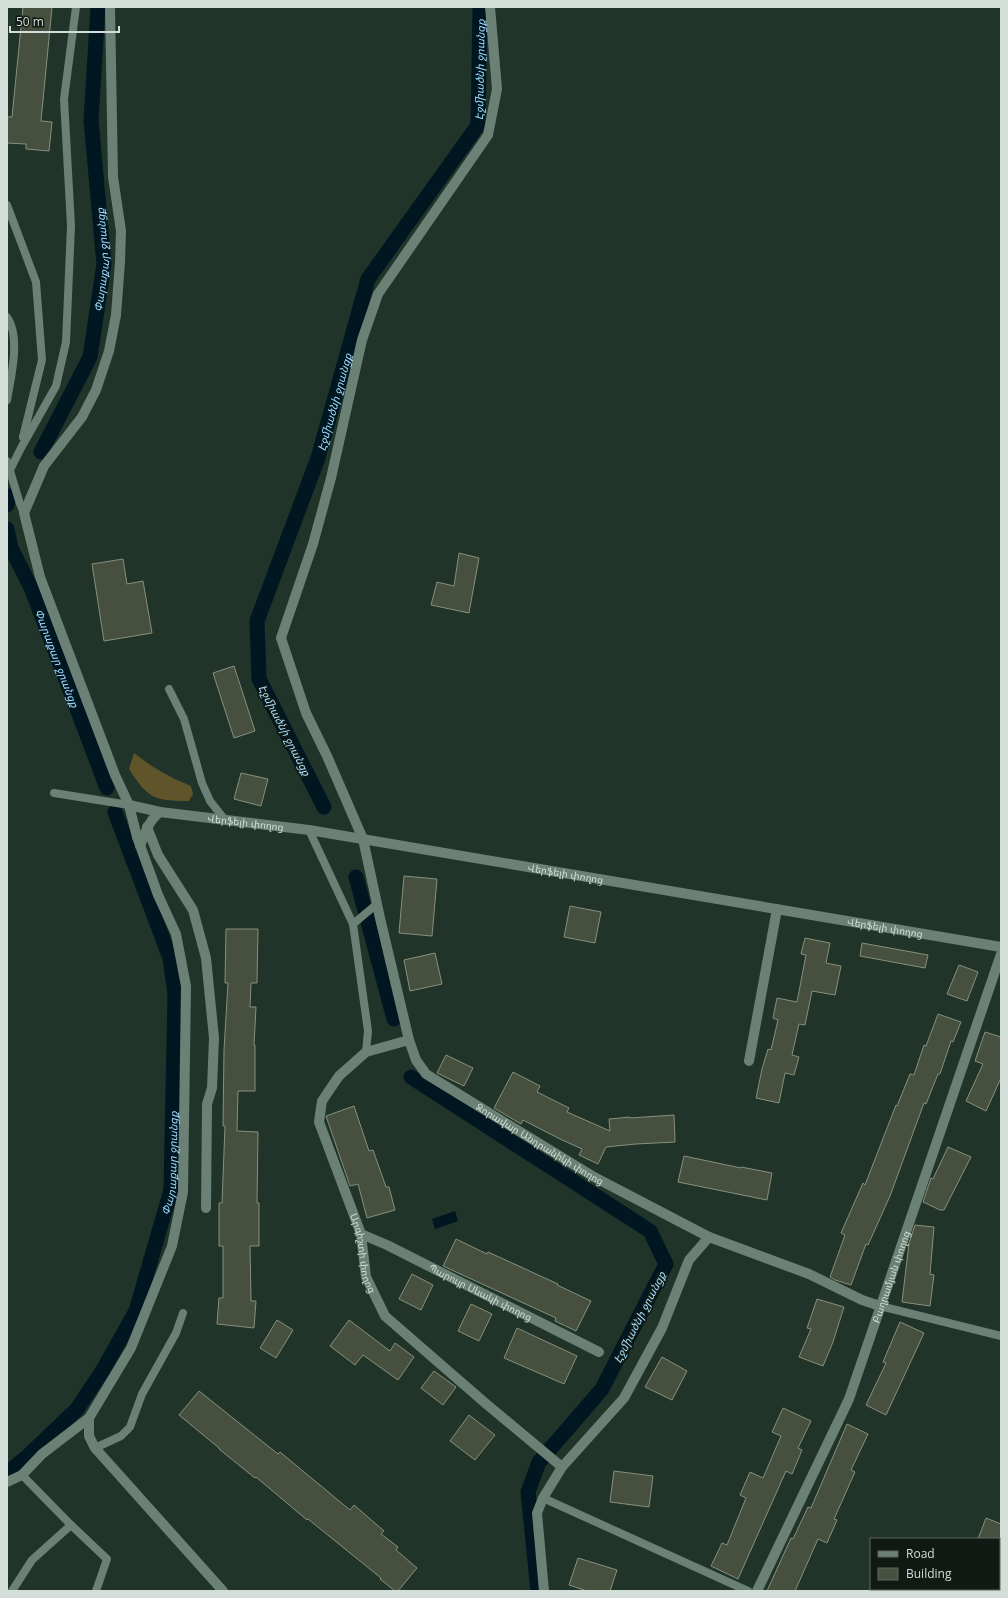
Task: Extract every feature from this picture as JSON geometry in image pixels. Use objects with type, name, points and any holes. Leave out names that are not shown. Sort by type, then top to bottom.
[{"type":"street","points":[[7,1482],[22,1475],[42,1454],[89,1418],[131,1348],[172,1246],[183,1192],[186,986],[176,934],[158,895],[140,846],[129,805],[114,775],[40,577],[24,514],[44,466],[82,417],[96,390],[109,351],[116,315],[121,231],[113,178],[110,7]]},
{"type":"street","name":"Զորավար Անդրանիկի փողոց","points":[[490,7],[496,89],[488,135],[378,294],[362,340],[331,478],[313,544],[281,638],[306,713],[327,756],[363,839],[374,906],[409,1040],[416,1060],[426,1074],[594,1177],[709,1237],[809,1274],[862,1300],[880,1306]]},
{"type":"street","name":"Վերֆելի փողոց","points":[[129,805],[160,812],[309,830],[1001,947]]},
{"type":"street","points":[[140,846],[147,827],[154,816],[160,812]]},
{"type":"street","points":[[147,827],[158,855],[193,910],[206,958],[214,1038],[212,1088],[207,1104],[206,1208]]},
{"type":"street","points":[[749,1061],[777,909]]},
{"type":"street","name":"Բաղրամյան փողոց","points":[[757,1591],[848,1399],[1001,954]]},
{"type":"street","name":"Արգիշտի փողոց","points":[[409,1040],[366,1052],[339,1076],[322,1100],[319,1122],[361,1234],[366,1277],[385,1316],[562,1467]]},
{"type":"street","name":"Պարույր Սևակի փողոց","points":[[361,1234],[387,1245],[598,1352]]},
{"type":"street","points":[[544,1591],[537,1513],[543,1498],[562,1467],[624,1398],[662,1328],[689,1260],[709,1237]]},
{"type":"street","points":[[89,1418],[89,1436],[95,1448],[223,1591]]},
{"type":"lane","points":[[10,470],[56,386],[66,342],[72,226],[64,99],[76,7]]},
{"type":"lane","points":[[7,205],[36,282],[42,360],[21,448]]},
{"type":"lane","points":[[7,316],[10,321],[14,346],[7,400]]},
{"type":"lane","points":[[7,461],[24,514]]},
{"type":"lane","points":[[169,689],[184,719],[202,783],[210,801],[225,820]]},
{"type":"lane","points":[[54,793],[129,805]]},
{"type":"lane","points":[[309,830],[355,922],[368,1031],[366,1052]]},
{"type":"lane","points":[[355,922],[374,906]]},
{"type":"lane","points":[[880,1306],[1001,1336]]},
{"type":"lane","points":[[95,1448],[120,1436],[130,1427],[142,1394],[176,1333],[183,1312]]},
{"type":"lane","points":[[22,1475],[107,1559],[96,1591]]},
{"type":"lane","points":[[543,1498],[748,1591]]},
{"type":"lane","points":[[12,1591],[32,1560],[71,1525]]},
{"type":"shaded area","points":[[134,753],[161,772],[191,786],[193,794],[189,801],[159,799],[147,792],[129,769]]},
{"type":"water","points":[[455,1211],[458,1221],[435,1229],[432,1219]]},
{"type":"building","points":[[23,7],[52,7],[41,121],[52,122],[49,151],[26,149],[26,144],[7,143],[7,117],[12,117]]},
{"type":"building","points":[[459,553],[479,558],[469,613],[431,605],[437,582],[454,586]]},
{"type":"building","points":[[123,559],[127,584],[143,581],[152,633],[104,641],[92,564]]},
{"type":"building","points":[[234,666],[255,731],[234,738],[213,673]]},
{"type":"building","points":[[241,773],[268,779],[261,806],[234,799]]},
{"type":"building","points":[[404,876],[437,879],[432,936],[399,933]]},
{"type":"building","points":[[570,906],[601,912],[595,943],[564,937]]},
{"type":"building","points":[[226,929],[258,929],[257,983],[251,983],[250,1007],[256,1007],[254,1045],[255,1091],[238,1091],[237,1131],[258,1132],[257,1203],[259,1203],[259,1246],[250,1246],[251,1301],[256,1301],[254,1328],[217,1324],[219,1298],[223,1298],[223,1246],[219,1246],[219,1203],[222,1203],[225,1126],[223,1126],[224,1050],[228,983],[225,983]]},
{"type":"building","points":[[805,938],[830,943],[826,963],[841,966],[835,995],[812,991],[805,1025],[799,1024],[792,1055],[799,1057],[794,1075],[785,1073],[779,1103],[756,1098],[762,1069],[768,1049],[771,1050],[778,1020],[773,1018],[777,998],[797,1002],[806,955],[801,954]]},
{"type":"building","points":[[862,943],[928,955],[925,968],[860,956]]},
{"type":"building","points":[[435,953],[442,984],[410,991],[404,960]]},
{"type":"building","points":[[959,965],[978,972],[967,1001],[947,994]]},
{"type":"building","points":[[938,1014],[961,1022],[953,1042],[951,1041],[940,1074],[938,1074],[926,1104],[924,1103],[890,1196],[868,1245],[866,1244],[851,1285],[835,1280],[830,1277],[845,1235],[841,1233],[863,1183],[865,1185],[896,1105],[897,1106],[910,1074],[914,1075],[924,1045],[926,1046]]},
{"type":"building","points":[[985,1032],[1001,1037],[1001,1078],[986,1111],[966,1101],[983,1064],[975,1061]]},
{"type":"building","points":[[446,1055],[473,1068],[464,1086],[437,1073]]},
{"type":"building","points":[[513,1072],[540,1086],[537,1092],[569,1108],[567,1112],[610,1131],[609,1119],[674,1115],[675,1142],[606,1147],[598,1164],[579,1155],[582,1149],[523,1120],[521,1124],[494,1108]]},
{"type":"building","points":[[354,1106],[369,1151],[373,1150],[386,1187],[389,1187],[395,1210],[367,1218],[358,1184],[350,1186],[326,1116]]},
{"type":"building","points":[[948,1147],[971,1157],[944,1210],[940,1210],[923,1202],[931,1178],[933,1179]]},
{"type":"building","points":[[684,1156],[772,1173],[767,1200],[678,1182]]},
{"type":"building","points":[[915,1225],[934,1227],[930,1274],[934,1275],[930,1306],[902,1302],[909,1243]]},
{"type":"building","points":[[456,1239],[487,1254],[488,1252],[558,1284],[557,1285],[591,1301],[576,1331],[555,1321],[556,1318],[443,1266]]},
{"type":"building","points":[[412,1274],[433,1285],[421,1310],[399,1299]]},
{"type":"building","points":[[817,1299],[844,1307],[833,1342],[823,1366],[799,1357],[811,1329],[807,1328]]},
{"type":"building","points":[[471,1304],[492,1314],[479,1341],[458,1331]]},
{"type":"building","points":[[277,1320],[293,1330],[276,1358],[260,1348]]},
{"type":"building","points":[[349,1320],[390,1351],[395,1343],[414,1357],[398,1380],[363,1355],[355,1365],[330,1346]]},
{"type":"building","points":[[900,1322],[924,1333],[886,1415],[866,1405],[886,1363],[883,1362]]},
{"type":"building","points":[[517,1328],[577,1356],[564,1384],[504,1358]]},
{"type":"building","points":[[662,1357],[687,1371],[672,1400],[645,1387]]},
{"type":"building","points":[[434,1371],[456,1387],[443,1405],[421,1388]]},
{"type":"building","points":[[199,1391],[278,1454],[280,1452],[350,1510],[354,1505],[384,1531],[381,1534],[398,1547],[396,1550],[417,1568],[398,1591],[395,1591],[380,1579],[381,1578],[219,1449],[179,1415]]},
{"type":"building","points":[[783,1408],[811,1421],[798,1448],[802,1450],[792,1474],[786,1471],[738,1579],[711,1566],[722,1543],[727,1545],[746,1498],[740,1495],[750,1472],[763,1478],[781,1436],[772,1432]]},
{"type":"building","points":[[469,1415],[495,1435],[475,1460],[450,1441]]},
{"type":"building","points":[[847,1424],[868,1434],[851,1470],[855,1472],[834,1519],[837,1520],[827,1543],[818,1539],[795,1591],[767,1591],[791,1538],[793,1539],[808,1507],[811,1508]]},
{"type":"building","points":[[614,1471],[653,1476],[649,1507],[610,1502]]},
{"type":"building","points":[[986,1518],[1001,1524],[1001,1539],[978,1538]]},
{"type":"building","points":[[578,1558],[617,1570],[610,1591],[587,1591],[569,1585]]},
{"type":"waterway","name":"Փարաքար ջրանցք","points":[[41,452],[90,357],[104,264],[91,120],[98,7]]},
{"type":"waterway","name":"Էջմիածնի ջրանցք","points":[[324,807],[259,679],[257,621],[318,458],[368,279],[478,125],[480,7]]},
{"type":"waterway","name":"Փարաքար ջրանցք","points":[[7,505],[9,496]]},
{"type":"waterway","name":"Փարաքար ջրանցք","points":[[7,529],[11,548],[32,590],[107,788]]},
{"type":"waterway","name":"Փարաքար ջրանցք","points":[[7,1473],[28,1456],[77,1409],[103,1370],[136,1311],[171,1190],[175,994],[170,958],[115,812]]},
{"type":"waterway","name":"Էջմիածնի ջրանցք","points":[[356,877],[394,1019]]},
{"type":"waterway","name":"Էջմիածնի ջրանցք","points":[[411,1077],[650,1231],[666,1264],[602,1389],[539,1462],[528,1492],[538,1591]]}]
